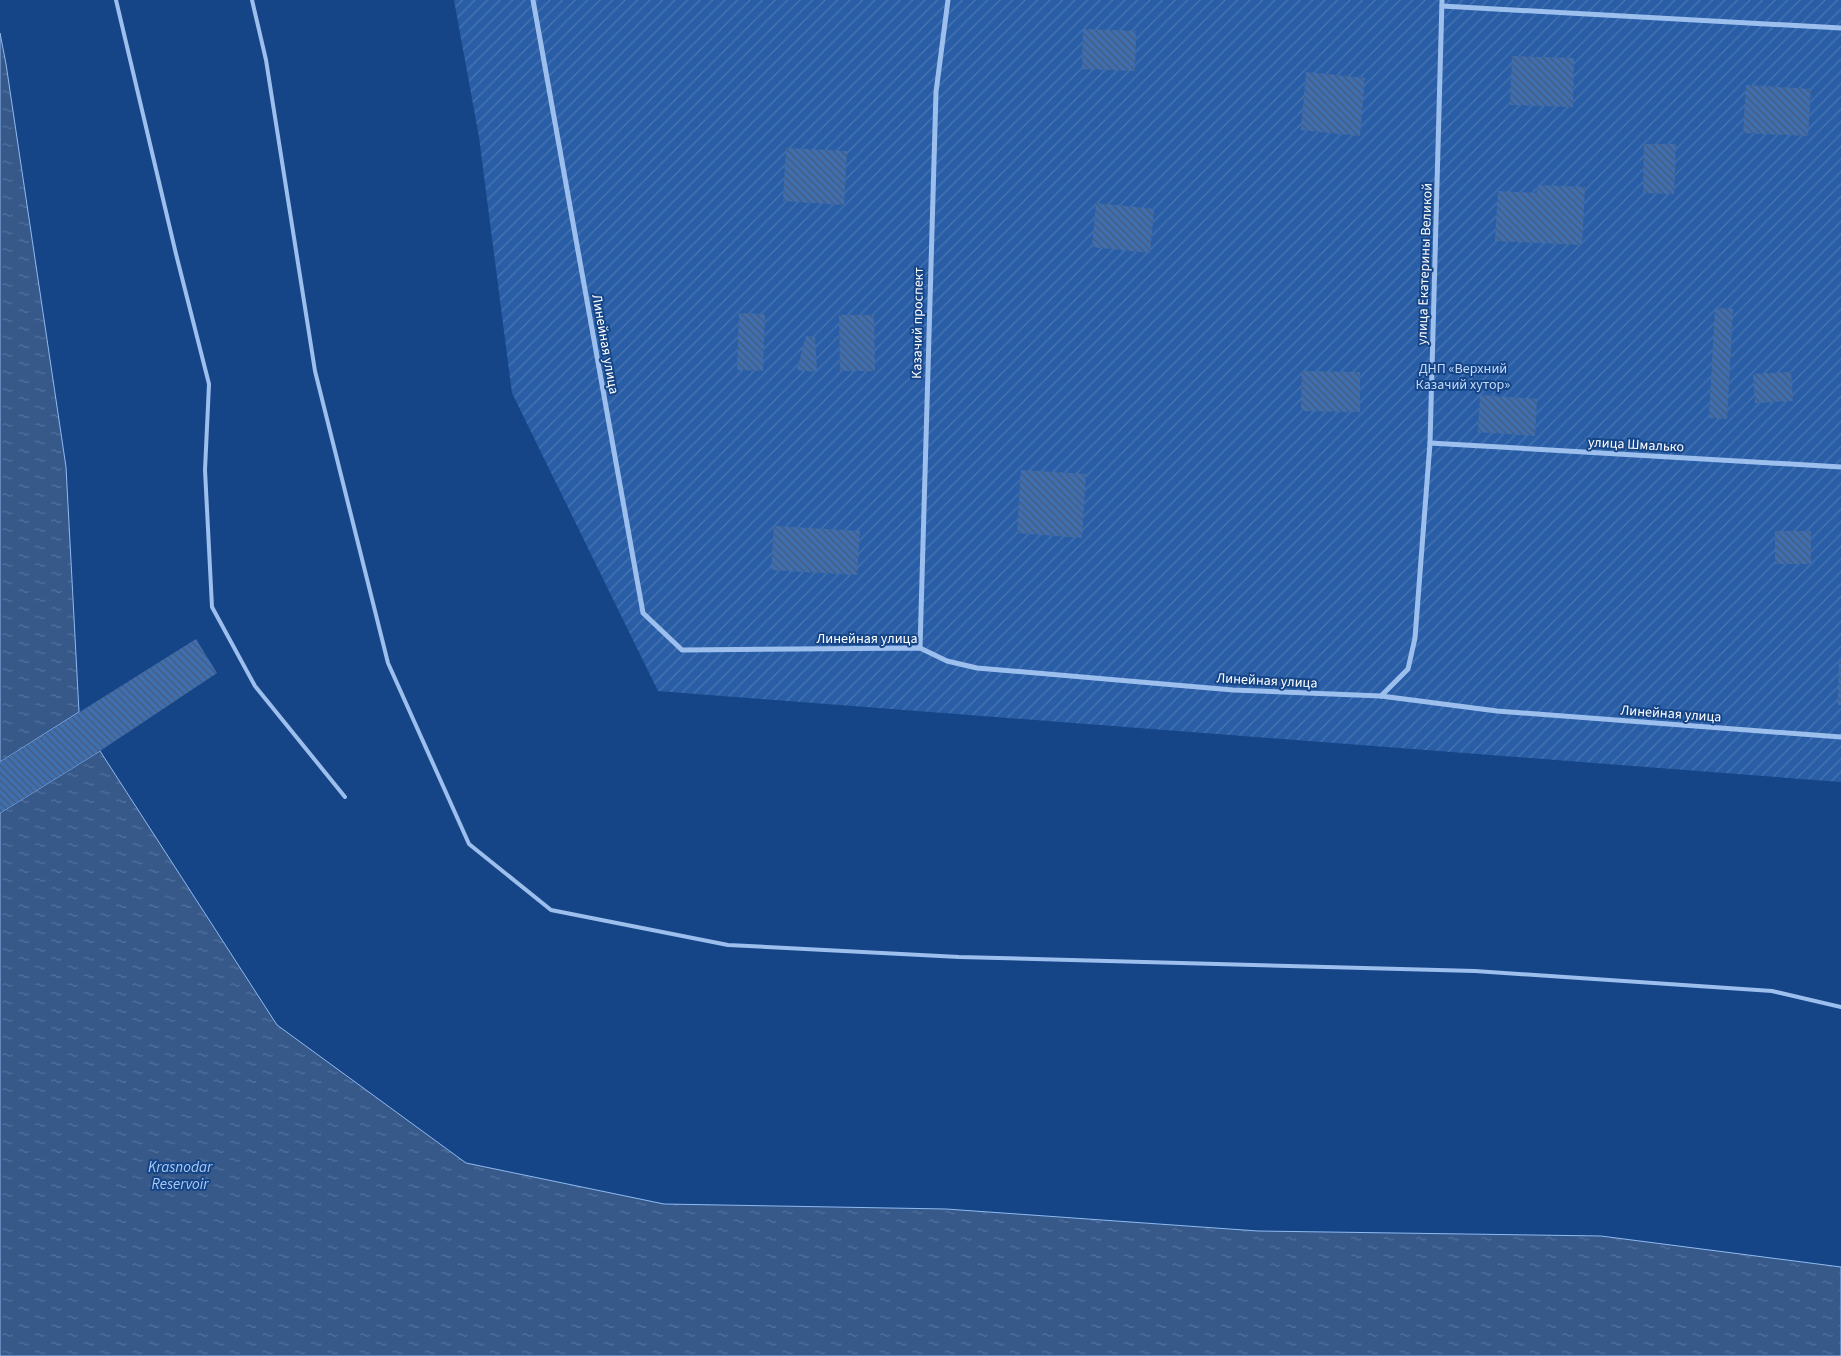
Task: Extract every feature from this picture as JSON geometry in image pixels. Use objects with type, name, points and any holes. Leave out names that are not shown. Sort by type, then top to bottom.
[{"type":"street","name":"Линейная улица","points":[[532,0],[643,613],[682,650],[920,648],[947,661],[977,668],[1233,690],[1381,696],[1497,711],[1841,737]]},
{"type":"street","name":"Казачий проспект","points":[[920,648],[936,92],[948,0]]},
{"type":"street","points":[[1442,3],[1841,28]]},
{"type":"street","name":"улица Екатерины Великой","points":[[1381,696],[1408,669],[1415,638],[1430,443],[1442,3]]},
{"type":"street","name":"улица Шмалько","points":[[1430,443],[1841,467]]},
{"type":"lane","points":[[116,0],[209,384],[205,470],[212,607],[255,686],[345,797]]},
{"type":"lane","points":[[252,0],[266,60],[316,371],[388,663],[469,844],[551,910],[728,945],[959,957],[1475,971],[1772,991],[1841,1007]]},
{"type":"green space","name":"ДНП «Верхний Казачий хутор»","points":[[454,0],[1841,0],[1841,782],[658,691],[512,393],[479,137]]},
{"type":"water","points":[[0,33],[66,467],[79,712],[0,762]]},
{"type":"water","name":"Krasnodar Reservoir","points":[[100,751],[277,1025],[466,1163],[664,1204],[946,1209],[1258,1231],[1601,1236],[1841,1267],[1841,1356],[0,1356],[0,813]]},
{"type":"building","points":[[1083,29],[1136,31],[1135,71],[1082,69]]},
{"type":"building","points":[[1512,56],[1574,58],[1573,107],[1510,105]]},
{"type":"building","points":[[1306,72],[1365,78],[1360,136],[1301,130]]},
{"type":"building","points":[[1746,85],[1811,89],[1808,136],[1743,133]]},
{"type":"building","points":[[1644,144],[1676,144],[1674,194],[1643,193]]},
{"type":"building","points":[[786,148],[847,151],[844,205],[783,201]]},
{"type":"building","points":[[1537,185],[1585,187],[1582,245],[1495,241],[1498,191],[1537,193]]},
{"type":"building","points":[[1096,203],[1154,209],[1150,253],[1092,247]]},
{"type":"building","points":[[1715,308],[1733,309],[1727,419],[1709,418]]},
{"type":"building","points":[[739,313],[765,314],[763,371],[737,370]]},
{"type":"building","points":[[839,315],[874,315],[875,371],[840,371]]},
{"type":"building","points":[[806,336],[815,337],[817,372],[797,370]]},
{"type":"building","points":[[1302,371],[1360,372],[1360,412],[1301,411]]},
{"type":"building","points":[[1791,372],[1793,401],[1755,403],[1753,374]]},
{"type":"building","points":[[1480,395],[1537,399],[1535,436],[1478,432]]},
{"type":"building","points":[[1021,470],[1086,474],[1082,538],[1017,533]]},
{"type":"building","points":[[774,526],[860,531],[857,575],[771,570]]},
{"type":"building","points":[[1775,531],[1811,531],[1811,564],[1775,564]]},
{"type":"building","points":[[196,639],[217,673],[100,751],[0,813],[0,762]]},
{"type":"building","points":[[1839,661],[1841,661],[1841,705],[1838,705]]}]
